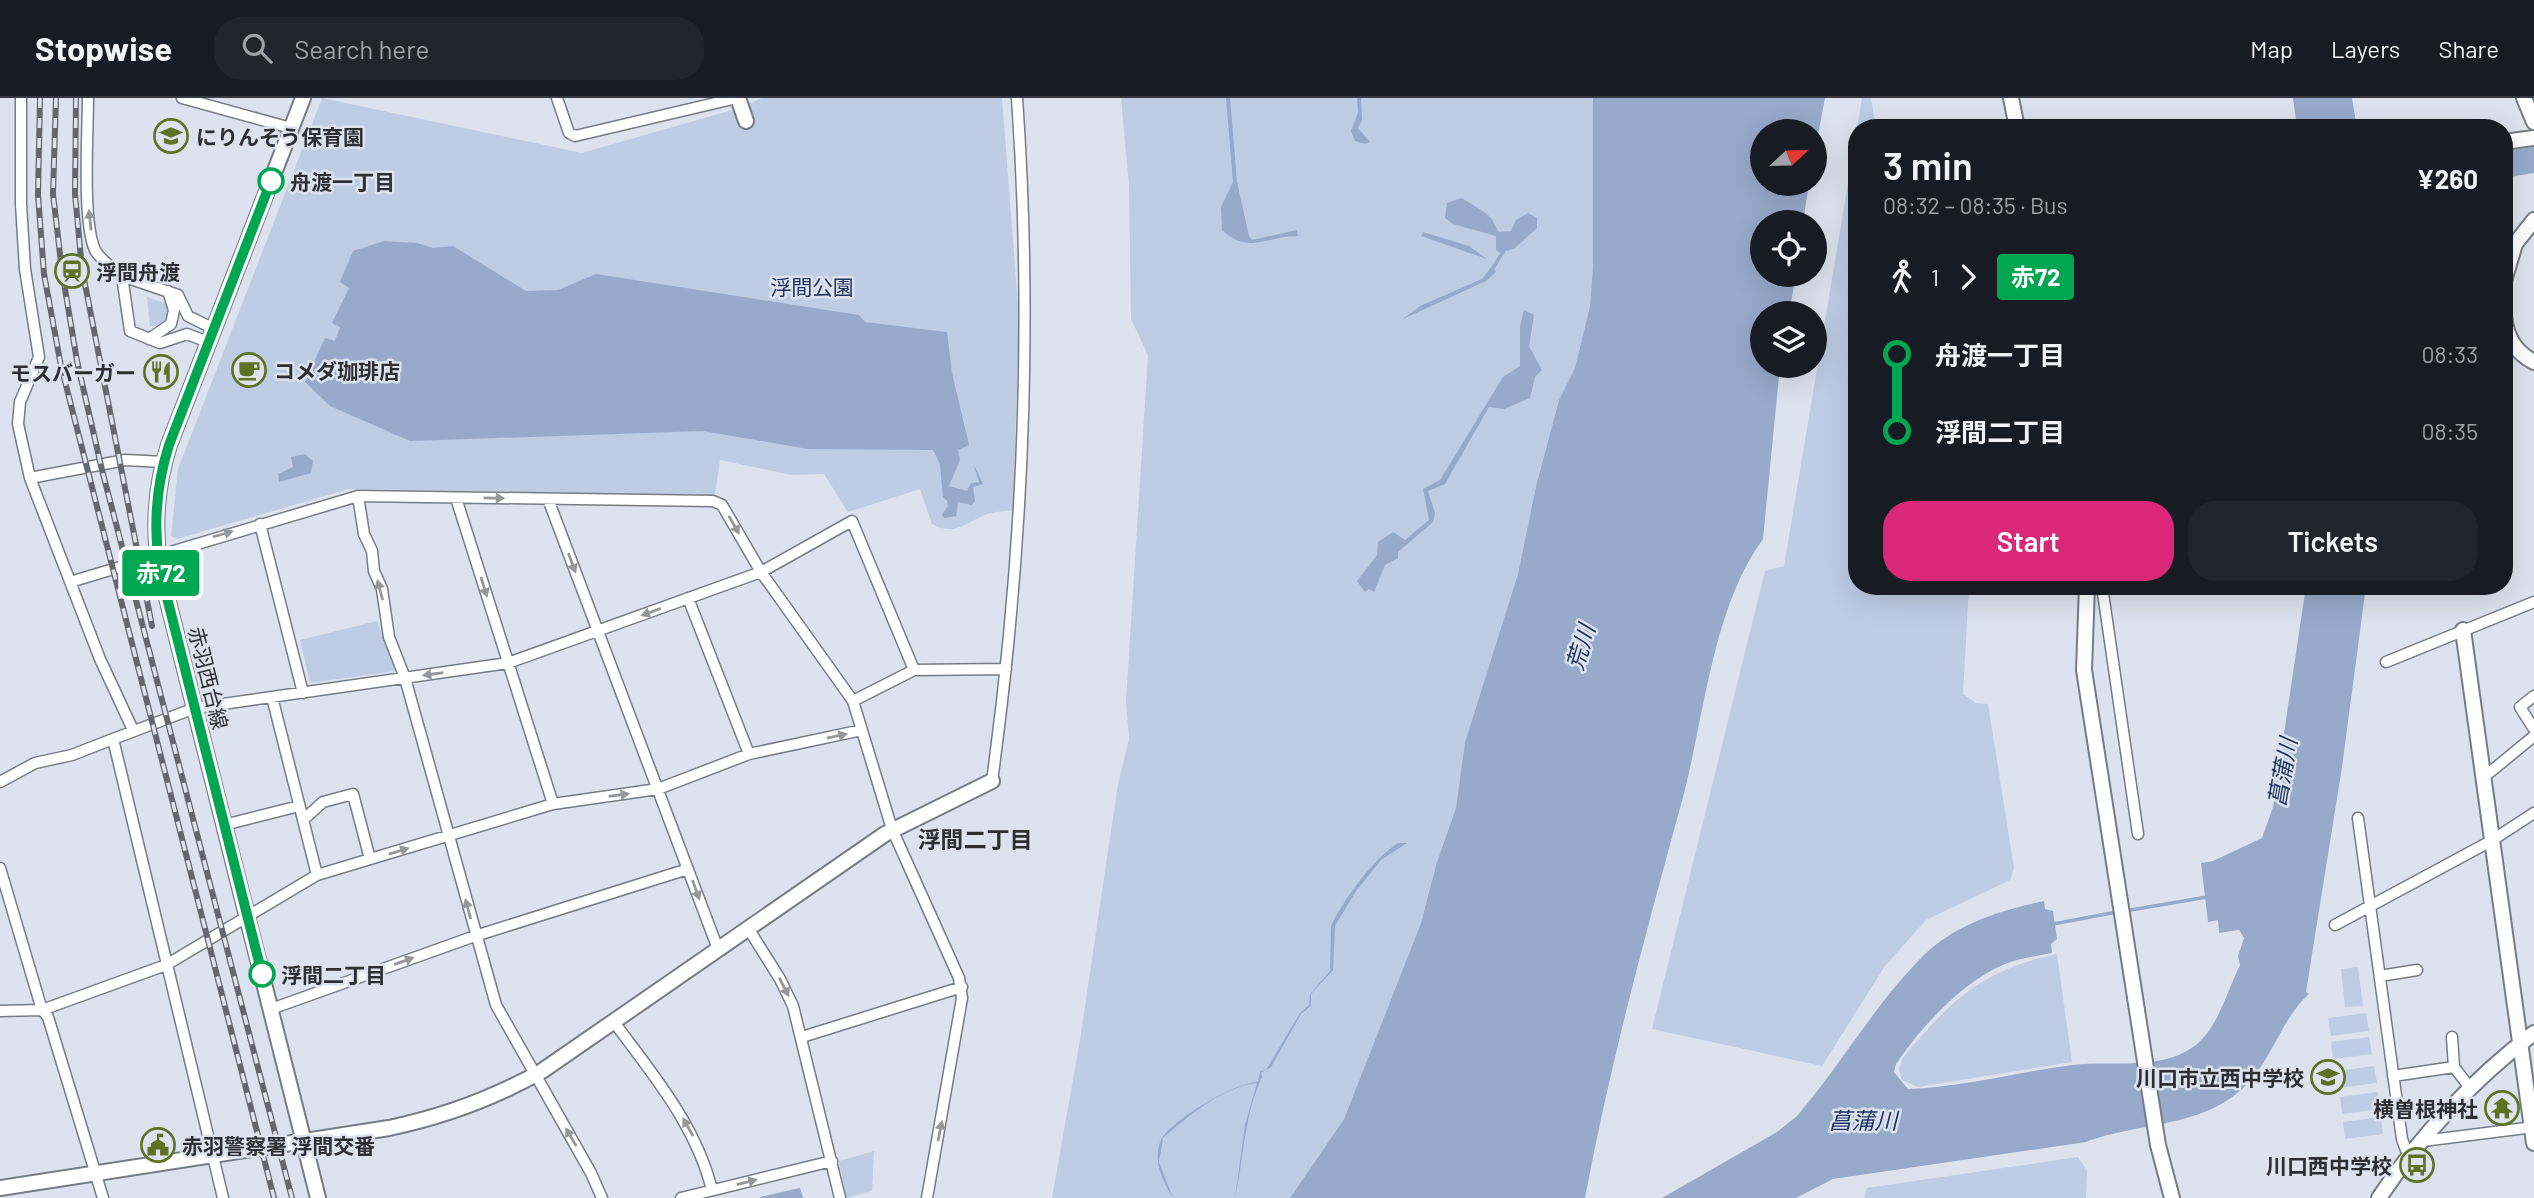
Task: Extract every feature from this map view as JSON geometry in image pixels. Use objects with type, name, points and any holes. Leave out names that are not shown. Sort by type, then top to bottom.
[{"type":"street","points":[[21,98],[21,204],[25,269],[39,357],[20,402],[18,424],[30,478],[100,659],[133,730]]},
{"type":"street","points":[[88,98],[87,186],[93,242],[97,254],[122,276],[178,295],[193,320],[211,335]]},
{"type":"street","points":[[182,98],[291,128]]},
{"type":"street","name":"赤羽西台線","points":[[303,98],[164,462],[157,501],[158,554],[318,1198]]},
{"type":"street","points":[[557,98],[569,134],[575,136],[738,98],[746,121]]},
{"type":"street","points":[[0,1188],[304,1142],[427,1119],[482,1100],[535,1075],[892,829],[992,781],[1006,669],[1024,429],[1021,164],[1017,98]]},
{"type":"street","points":[[2011,98],[2015,119]]},
{"type":"street","points":[[2524,98],[2534,122]]},
{"type":"street","points":[[2513,141],[2534,138]]},
{"type":"street","points":[[2513,251],[2515,244],[2534,220]]},
{"type":"street","points":[[122,276],[130,331],[160,343],[187,334],[211,335]]},
{"type":"street","points":[[149,339],[171,324],[174,310],[168,291]]},
{"type":"street","points":[[2513,344],[2534,362]]},
{"type":"street","points":[[30,478],[125,460],[164,462]]},
{"type":"street","points":[[70,582],[358,496],[713,502],[722,505],[761,572],[853,701],[892,829],[962,987],[949,1082],[927,1198]]},
{"type":"street","points":[[358,496],[364,534],[372,551],[374,571],[382,589],[389,638],[405,678],[496,1005],[591,1173],[602,1198]]},
{"type":"street","points":[[456,498],[553,804]]},
{"type":"street","points":[[548,499],[718,949]]},
{"type":"street","points":[[0,782],[35,763],[72,755],[195,708],[508,663],[761,572],[852,521],[915,670]]},
{"type":"street","points":[[260,524],[303,693]]},
{"type":"street","points":[[2087,595],[2084,670],[2158,1145],[2172,1198]]},
{"type":"street","points":[[2103,595],[2138,834]]},
{"type":"street","points":[[688,598],[749,754]]},
{"type":"street","points":[[2386,662],[2534,602]]},
{"type":"street","points":[[2463,630],[2534,1143]]},
{"type":"street","points":[[853,701],[915,670],[1006,669]]},
{"type":"street","points":[[2534,696],[2520,706],[2534,729]]},
{"type":"street","points":[[272,697],[317,875]]},
{"type":"street","points":[[0,1011],[42,1010],[166,965],[317,875],[553,804],[658,789],[749,754],[862,730]]},
{"type":"street","points":[[2483,778],[2534,736]]},
{"type":"street","points":[[113,739],[223,1198]]},
{"type":"street","points":[[303,820],[323,802],[353,794],[370,859]]},
{"type":"street","points":[[224,825],[299,806]]},
{"type":"street","points":[[2335,925],[2491,841],[2534,813]]},
{"type":"street","points":[[2358,818],[2402,1139],[2409,1158]]},
{"type":"street","points":[[0,867],[42,1010],[48,1017],[103,1198]]},
{"type":"street","points":[[271,1009],[475,936],[688,869]]},
{"type":"street","points":[[748,929],[788,992],[802,1037],[840,1198]]},
{"type":"street","points":[[2379,976],[2417,970]]},
{"type":"street","points":[[802,1037],[962,987]]},
{"type":"street","points":[[614,1022],[683,1117],[700,1152],[712,1190]]},
{"type":"street","points":[[2379,1198],[2423,1141],[2471,1089],[2534,1033]]},
{"type":"street","points":[[2452,1037],[2454,1067],[2471,1089]]},
{"type":"street","points":[[2393,1076],[2454,1067]]},
{"type":"street","points":[[2423,1141],[2533,1127]]},
{"type":"street","points":[[681,1198],[832,1161]]},
{"type":"green space","name":"浮間公園","points":[[322,98],[582,153],[736,109],[762,98],[1002,98],[1019,318],[1013,510],[988,514],[959,527],[947,529],[932,524],[920,489],[848,512],[824,474],[792,475],[720,460],[715,495],[349,489],[177,539],[171,536],[178,469]]},
{"type":"green space","points":[[1121,98],[1593,98],[1593,266],[1590,306],[1575,368],[1559,400],[1536,486],[1518,574],[1465,742],[1456,808],[1436,865],[1421,923],[1344,1119],[1290,1198],[1052,1198],[1080,1040],[1118,784],[1129,739],[1126,701],[1148,355],[1131,319],[1129,185]]},
{"type":"green space","points":[[1862,98],[1871,98],[1874,119],[1858,119]]},
{"type":"green space","points":[[1848,183],[1848,595],[1968,595],[1963,694],[1976,703],[1988,704],[2014,868],[2010,880],[1926,920],[1885,966],[1822,1066],[1652,1029],[1765,571],[1784,566],[1815,378],[1827,378],[1827,309]]},
{"type":"green space","points":[[147,297],[167,304],[169,315],[162,326],[150,326]]},
{"type":"green space","points":[[377,621],[395,671],[310,683],[300,640]]},
{"type":"green space","points":[[2057,954],[2072,1062],[1918,1087],[1902,1080],[1899,1069],[1902,1059],[1936,1020],[1969,990],[2008,969]]},
{"type":"green space","points":[[2358,967],[2363,1006],[2345,1007],[2341,969]]},
{"type":"green space","points":[[2366,1013],[2369,1031],[2331,1036],[2328,1018]]},
{"type":"green space","points":[[2369,1037],[2372,1054],[2333,1059],[2331,1042]]},
{"type":"green space","points":[[2374,1066],[2377,1083],[2338,1088],[2336,1071]]},
{"type":"green space","points":[[2378,1092],[2380,1109],[2342,1114],[2340,1097]]},
{"type":"green space","points":[[2381,1117],[2383,1134],[2345,1139],[2343,1122]]},
{"type":"green space","points":[[874,1151],[872,1191],[846,1198],[839,1161]]},
{"type":"green space","points":[[2078,1157],[2087,1171],[2086,1198],[1864,1198],[1867,1188]]},
{"type":"water","points":[[1226,98],[1230,98],[1237,182],[1249,236],[1252,240],[1297,230],[1298,236],[1250,243],[1232,237],[1222,230],[1221,207],[1233,182]]},
{"type":"water","points":[[1357,98],[1361,98],[1362,120],[1358,128],[1370,142],[1365,144],[1355,141],[1351,131],[1358,113]]},
{"type":"water","name":"荒川","points":[[1593,98],[1825,98],[1821,119],[1750,119],[1750,196],[1807,196],[1805,210],[1750,210],[1750,287],[1794,287],[1791,301],[1750,301],[1750,378],[1779,378],[1763,539],[1746,567],[1721,631],[1690,769],[1617,1048],[1585,1198],[1290,1198],[1344,1119],[1421,923],[1436,865],[1456,808],[1465,742],[1518,574],[1536,486],[1559,400],[1575,368],[1590,306],[1593,266]]},
{"type":"water","points":[[2293,98],[2352,98],[2356,119],[2296,119]]},
{"type":"water","points":[[2534,147],[2534,173],[2513,176],[2513,150]]},
{"type":"water","points":[[1461,198],[1488,215],[1499,232],[1511,231],[1516,220],[1528,213],[1537,218],[1537,228],[1515,248],[1500,253],[1496,250],[1496,236],[1453,224],[1445,218],[1447,203]]},
{"type":"water","points":[[1423,232],[1469,246],[1487,259],[1421,236]]},
{"type":"water","points":[[384,241],[417,243],[433,248],[453,246],[526,291],[558,290],[596,274],[859,315],[865,322],[947,332],[952,373],[969,445],[958,450],[960,460],[949,486],[967,491],[971,483],[979,482],[973,463],[983,484],[973,487],[975,501],[972,505],[958,502],[956,516],[944,518],[942,514],[948,506],[943,497],[940,464],[933,450],[808,449],[703,431],[410,441],[330,406],[305,382],[325,338],[335,341],[340,327],[332,323],[349,288],[340,282],[353,251]]},
{"type":"water","points":[[1492,266],[1496,272],[1486,281],[1403,319],[1420,306],[1482,279]]},
{"type":"water","points":[[1524,310],[1534,315],[1529,346],[1542,370],[1535,377],[1530,398],[1504,409],[1489,407],[1445,484],[1428,491],[1435,513],[1433,522],[1398,552],[1398,558],[1385,565],[1374,592],[1369,589],[1365,592],[1357,581],[1377,555],[1378,542],[1393,532],[1405,540],[1429,520],[1423,489],[1440,480],[1503,377],[1520,366],[1520,327]]},
{"type":"water","points":[[305,454],[313,461],[311,473],[279,482],[278,474],[293,467],[291,457]]},
{"type":"water","name":"菖蒲川","points":[[2305,595],[2365,595],[2342,767],[2306,992],[2309,994],[2292,1014],[2257,1072],[2232,1097],[2193,1116],[2086,1142],[1833,1179],[1796,1198],[1662,1198],[1777,1132],[1797,1116],[1889,994],[1923,956],[1949,935],[1979,920],[2011,909],[2044,901],[2045,909],[2053,911],[2057,939],[2051,944],[2052,953],[2005,964],[1974,982],[1944,1006],[1896,1064],[1894,1072],[1908,1089],[2072,1065],[2153,1062],[2183,1053],[2197,1044],[2211,1028],[2240,965],[2238,956],[2244,938],[2239,930],[2219,933],[2218,920],[2208,922],[2201,863],[2213,861],[2262,838],[2273,807]]},
{"type":"water","points":[[1398,843],[1407,843],[1381,860],[1356,891],[1335,926],[1333,970],[1311,994],[1311,1006],[1301,1014],[1271,1067],[1266,1070],[1300,1013],[1309,1005],[1310,994],[1330,971],[1331,926],[1343,904],[1360,880],[1388,850]]},
{"type":"water","points":[[1266,1070],[1261,1073],[1262,1077],[1251,1106],[1235,1198],[1245,1125],[1257,1083],[1244,1085],[1219,1096],[1163,1138],[1159,1162],[1173,1198],[1162,1178],[1158,1163],[1161,1140],[1167,1132],[1190,1113],[1220,1095],[1235,1088],[1248,1083],[1258,1082],[1260,1071]]},
{"type":"water","points":[[800,1188],[803,1198],[760,1198],[760,1197]]},
{"type":"waterway","points":[[1491,271],[1503,252]]},
{"type":"waterway","points":[[2125,911],[2207,897]]},
{"type":"waterway","points":[[2053,924],[2117,912]]},
{"type":"railway","points":[[40,98],[38,195],[44,274],[61,366],[274,1198]]},
{"type":"railway","points":[[56,98],[53,194],[77,361],[102,470],[292,1198]]},
{"type":"railway","points":[[76,98],[75,194],[82,269],[152,626]]},
{"type":"bus line","name":"赤72","points":[[262,974],[160,570],[156,521],[160,481],[169,445],[271,181]]},
{"type":"place","name":"にりんそう保育園","points":[[171,136]]},
{"type":"place","name":"舟渡一丁目","points":[[271,181]]},
{"type":"place","name":"浮間舟渡","points":[[72,271]]},
{"type":"place","name":"コメダ珈琲店","points":[[249,370]]},
{"type":"place","name":"モスバーガー","points":[[161,372]]},
{"type":"place","name":"浮間二丁目","points":[[262,974]]},
{"type":"place","name":"川口市立西中学校","points":[[2328,1077]]},
{"type":"place","name":"横曽根神社","points":[[2502,1108]]},
{"type":"place","name":"赤羽警察署 浮間交番","points":[[158,1145]]},
{"type":"place","name":"川口西中学校","points":[[2417,1165]]},
{"type":"district","name":"浮間二丁目","points":[[975,839]]}]
